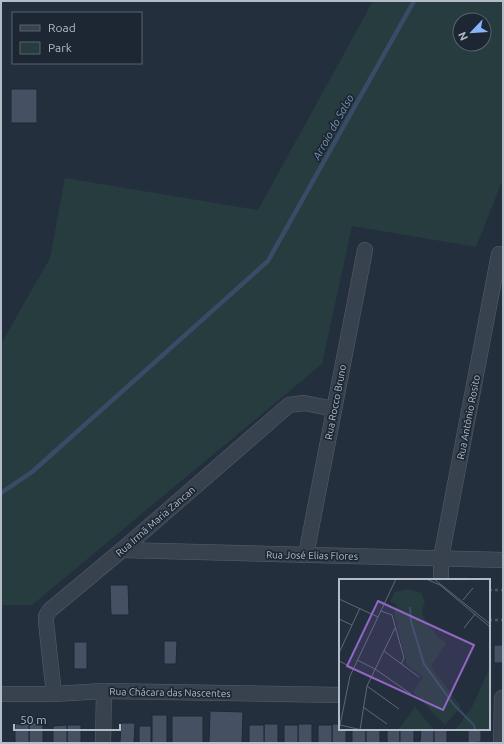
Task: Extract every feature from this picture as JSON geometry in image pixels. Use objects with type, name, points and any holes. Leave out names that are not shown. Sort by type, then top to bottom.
[{"type":"street","name":"Rua Rocco Bruno","points":[[306,555],[365,250]]},
{"type":"street","name":"Rua Antônio Rosito","points":[[441,579],[441,558],[499,254]]},
{"type":"street","name":"Rua Irmã Maria Zancan","points":[[54,694],[46,622],[46,616],[50,610],[122,550],[289,404],[304,403],[334,409]]},
{"type":"street","name":"Rua José Elias Flores","points":[[122,550],[503,560]]},
{"type":"street","name":"Rua Chácara das Nascentes","points":[[1,694],[54,694],[104,691],[339,695]]},
{"type":"street","points":[[103,743],[104,691]]},
{"type":"street","points":[[498,698],[502,743]]},
{"type":"path","points":[[490,590],[503,590]]},
{"type":"path","points":[[490,620],[503,620]]},
{"type":"green space","points":[[373,1],[503,1],[503,179],[476,247],[352,226],[322,364],[32,605],[1,605],[1,344],[50,258],[65,178],[258,210]]},
{"type":"building","points":[[11,89],[37,89],[37,123],[11,123]]},
{"type":"building","points":[[462,577],[480,578],[480,579],[462,579]]},
{"type":"building","points":[[110,585],[128,585],[129,615],[111,615]]},
{"type":"building","points":[[164,641],[177,641],[176,664],[164,664]]},
{"type":"building","points":[[74,642],[87,642],[87,669],[74,669]]},
{"type":"building","points":[[494,645],[503,645],[503,663],[494,663]]},
{"type":"building","points":[[210,711],[243,712],[242,743],[209,743]]},
{"type":"building","points":[[152,715],[167,715],[167,743],[152,743]]},
{"type":"building","points":[[172,716],[203,716],[203,743],[172,743]]},
{"type":"building","points":[[29,723],[43,723],[43,743],[29,743]]},
{"type":"building","points":[[121,723],[135,723],[134,743],[120,743]]},
{"type":"building","points":[[15,724],[29,724],[29,743],[15,743]]},
{"type":"building","points":[[264,724],[278,724],[278,743],[264,743]]},
{"type":"building","points":[[298,724],[312,724],[312,743],[298,743]]},
{"type":"building","points":[[332,724],[339,724],[339,730],[346,730],[346,743],[332,743]]},
{"type":"building","points":[[67,725],[81,725],[81,743],[67,743]]},
{"type":"building","points":[[67,725],[67,743],[53,743],[53,726]]},
{"type":"building","points":[[249,725],[264,725],[264,743],[249,743]]},
{"type":"building","points":[[284,725],[298,725],[298,743],[284,743]]},
{"type":"building","points":[[318,725],[332,725],[332,743],[318,743]]},
{"type":"building","points":[[139,726],[151,726],[151,743],[139,743]]},
{"type":"building","points":[[352,730],[366,730],[366,743],[352,743]]},
{"type":"building","points":[[366,730],[380,730],[380,743],[366,743]]},
{"type":"building","points":[[387,730],[400,730],[400,743],[387,743]]},
{"type":"building","points":[[400,730],[414,730],[414,743],[400,743]]},
{"type":"building","points":[[421,730],[434,730],[434,743],[420,743]]},
{"type":"building","points":[[434,730],[447,730],[447,743],[434,743]]},
{"type":"building","points":[[468,730],[481,730],[481,742],[468,743]]},
{"type":"waterway","name":"Arroio do Salso","points":[[1,493],[32,472],[268,261],[414,1]]}]
